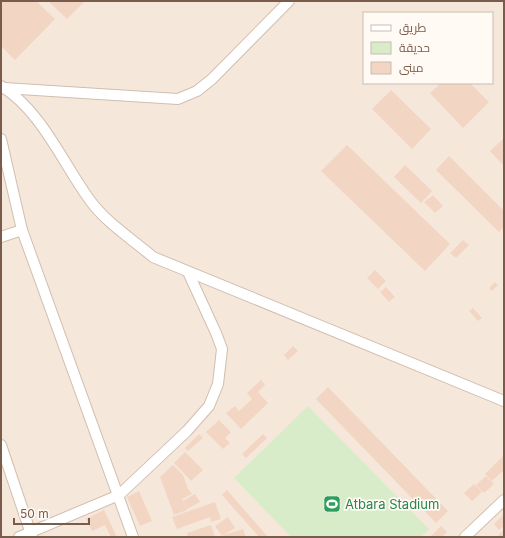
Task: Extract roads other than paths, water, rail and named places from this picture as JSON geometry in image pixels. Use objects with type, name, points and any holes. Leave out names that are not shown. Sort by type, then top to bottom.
[{"type":"street","points":[[2,89],[178,99],[197,91],[212,79],[289,1]]},
{"type":"street","points":[[2,89],[18,98],[36,120],[90,201],[108,219],[153,257],[504,402]]},
{"type":"street","points":[[1,139],[22,230],[133,537]]},
{"type":"street","points":[[1,237],[22,230]]},
{"type":"street","points":[[19,537],[31,534],[118,495],[210,406],[218,384],[222,349],[188,272]]},
{"type":"street","points":[[1,445],[3,458],[31,534]]},
{"type":"street","points":[[465,537],[504,500]]},
{"type":"place","name":"Atbara Stadium","points":[[332,504]]}]
